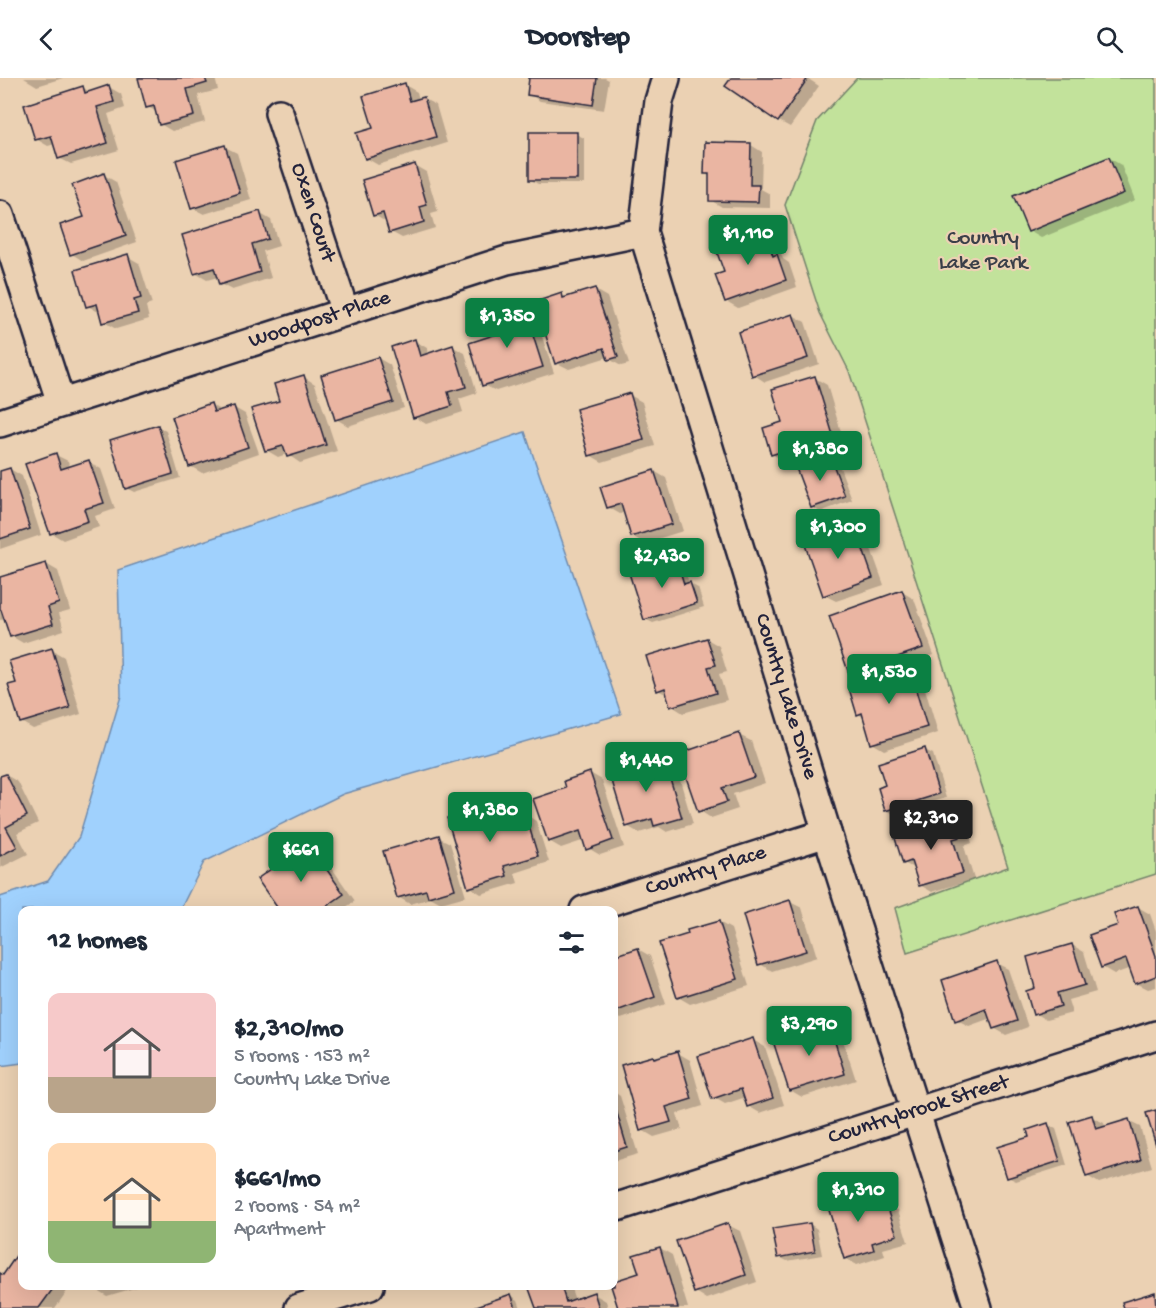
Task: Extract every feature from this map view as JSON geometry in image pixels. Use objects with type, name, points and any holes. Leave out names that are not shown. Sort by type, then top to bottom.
[{"type":"street","name":"Country Lake Drive","points":[[666,78],[659,101],[643,232],[827,833],[978,1308]]},
{"type":"street","name":"Oxen Court","points":[[279,113],[345,312]]},
{"type":"street","points":[[0,215],[61,403]]},
{"type":"street","name":"Woodpost Place","points":[[0,423],[507,261],[643,232]]},
{"type":"street","name":"Country Place","points":[[597,906],[827,833]]},
{"type":"street","name":"Countrybrook Street","points":[[618,1207],[1156,1035]]},
{"type":"street","points":[[299,1308],[357,1290]]},
{"type":"green space","name":"Country Lake Park","points":[[857,78],[1156,78],[1156,874],[907,953],[895,908],[1008,867],[849,371],[820,313],[785,205],[817,121]]},
{"type":"water","points":[[525,432],[621,714],[343,794],[204,862],[182,906],[18,906],[18,1064],[0,1066],[0,897],[48,881],[79,837],[121,696],[118,570]]},
{"type":"building","points":[[138,78],[205,78],[207,83],[187,89],[194,116],[159,125],[154,106],[146,108]]},
{"type":"building","points":[[529,78],[597,78],[593,105],[527,95]]},
{"type":"building","points":[[731,78],[808,78],[778,122],[725,86]]},
{"type":"building","points":[[405,83],[410,101],[424,97],[436,137],[365,159],[356,133],[373,128],[363,96]]},
{"type":"building","points":[[109,85],[114,102],[97,107],[108,143],[58,159],[51,136],[35,140],[24,105],[83,86],[85,93]]},
{"type":"building","points":[[529,132],[577,132],[577,180],[529,180]]},
{"type":"building","points":[[705,142],[751,143],[750,185],[759,185],[758,202],[709,201],[709,174],[704,174]]},
{"type":"building","points":[[225,145],[240,193],[191,209],[176,160]]},
{"type":"building","points":[[1109,157],[1124,193],[1028,232],[1013,196]]},
{"type":"building","points":[[415,164],[427,205],[420,207],[424,222],[389,233],[383,213],[373,216],[362,180]]},
{"type":"building","points":[[104,173],[126,236],[70,255],[60,225],[84,217],[72,185]]},
{"type":"building","points":[[260,211],[268,239],[252,244],[260,272],[219,285],[214,268],[194,274],[182,235]]},
{"type":"building","points":[[764,229],[773,256],[777,254],[786,280],[725,302],[715,275],[724,272],[715,247]]},
{"type":"building","points":[[128,254],[141,298],[134,300],[138,313],[102,323],[97,304],[86,307],[75,270]]},
{"type":"building","points":[[595,288],[618,357],[608,360],[604,348],[555,364],[535,302],[562,293],[563,298]]},
{"type":"building","points":[[523,304],[543,367],[482,386],[469,343],[503,332],[497,312]]},
{"type":"building","points":[[793,314],[808,358],[752,376],[738,332]]},
{"type":"building","points":[[415,339],[420,356],[453,345],[466,387],[448,392],[452,406],[413,418],[391,347]]},
{"type":"building","points":[[378,357],[393,402],[335,420],[321,375]]},
{"type":"building","points":[[304,375],[326,445],[287,457],[283,446],[265,451],[251,409],[279,401],[274,384]]},
{"type":"building","points":[[815,376],[833,435],[771,455],[763,428],[782,422],[772,389]]},
{"type":"building","points":[[630,393],[644,440],[589,456],[576,409]]},
{"type":"building","points":[[211,403],[214,412],[234,406],[248,447],[189,467],[172,417]]},
{"type":"building","points":[[158,425],[173,474],[125,489],[110,440]]},
{"type":"building","points":[[56,453],[61,469],[89,460],[104,503],[84,509],[88,521],[50,534],[25,464]]},
{"type":"building","points":[[830,456],[845,496],[811,508],[796,468]]},
{"type":"building","points":[[10,468],[30,529],[0,539],[0,471]]},
{"type":"building","points":[[654,470],[672,524],[631,537],[621,504],[607,508],[600,487]]},
{"type":"building","points":[[854,524],[873,578],[823,596],[804,542]]},
{"type":"building","points":[[676,558],[684,584],[690,582],[697,603],[644,620],[629,573]]},
{"type":"building","points":[[46,563],[59,603],[48,607],[53,624],[10,637],[0,610],[0,577]]},
{"type":"building","points":[[902,590],[923,648],[849,674],[829,616]]},
{"type":"building","points":[[707,638],[716,665],[708,667],[716,693],[670,707],[665,688],[657,691],[646,656]]},
{"type":"building","points":[[52,648],[70,708],[20,723],[8,685],[16,683],[9,661]]},
{"type":"building","points":[[909,667],[927,727],[871,744],[862,713],[857,715],[848,685]]},
{"type":"building","points":[[739,733],[754,777],[722,788],[727,802],[698,812],[678,754]]},
{"type":"building","points":[[925,748],[939,794],[885,811],[878,788],[885,785],[878,763]]},
{"type":"building","points":[[663,755],[682,818],[654,826],[652,819],[626,827],[609,771]]},
{"type":"building","points":[[590,772],[613,840],[586,850],[580,831],[548,842],[533,799],[566,788],[564,781]]},
{"type":"building","points":[[6,774],[27,816],[6,827],[17,847],[0,856],[0,776]]},
{"type":"building","points":[[495,803],[500,820],[525,813],[538,856],[504,866],[507,876],[468,888],[447,818]]},
{"type":"building","points":[[954,816],[960,837],[953,839],[963,873],[919,886],[911,861],[903,864],[894,835]]},
{"type":"building","points":[[439,835],[455,889],[428,897],[426,890],[397,898],[383,851]]},
{"type":"building","points":[[308,843],[344,894],[327,906],[276,906],[257,879]]},
{"type":"building","points":[[790,900],[806,951],[758,965],[743,915]]},
{"type":"building","points":[[1138,906],[1156,956],[1156,976],[1135,984],[1126,959],[1101,968],[1089,935],[1118,925],[1114,914]]},
{"type":"building","points":[[719,921],[738,979],[677,998],[659,943],[688,934],[687,930]]},
{"type":"building","points":[[1072,944],[1085,985],[1057,993],[1061,1006],[1033,1015],[1026,991],[1035,988],[1027,957]]},
{"type":"building","points":[[638,948],[655,997],[618,1011],[618,955]]},
{"type":"building","points":[[997,961],[1017,1021],[993,1029],[986,1009],[955,1021],[942,980]]},
{"type":"building","points":[[829,1023],[845,1074],[789,1091],[773,1041]]},
{"type":"building","points":[[753,1038],[773,1098],[747,1107],[741,1089],[712,1099],[698,1056]]},
{"type":"building","points":[[678,1051],[692,1099],[666,1107],[671,1122],[640,1131],[621,1065]]},
{"type":"building","points":[[1156,1110],[1156,1145],[1146,1113]]},
{"type":"building","points":[[1092,1115],[1096,1129],[1129,1119],[1141,1160],[1086,1177],[1069,1122]]},
{"type":"building","points":[[618,1117],[627,1147],[618,1150]]},
{"type":"building","points":[[1048,1123],[1060,1161],[1007,1178],[997,1147],[1029,1137],[1027,1130]]},
{"type":"building","points":[[851,1186],[858,1210],[886,1202],[897,1235],[872,1243],[874,1250],[844,1259],[824,1194]]},
{"type":"building","points":[[728,1223],[746,1275],[694,1293],[676,1241]]},
{"type":"building","points":[[810,1223],[815,1251],[778,1258],[772,1229]]},
{"type":"building","points":[[660,1247],[678,1308],[618,1308],[612,1290],[618,1290],[618,1280],[639,1273],[633,1255]]},
{"type":"building","points":[[18,1253],[18,1290],[52,1290],[39,1308],[0,1308],[0,1273],[3,1275]]},
{"type":"building","points":[[529,1290],[562,1290],[566,1302],[594,1292],[599,1308],[536,1308]]},
{"type":"building","points":[[1155,1292],[1156,1308],[1124,1308],[1122,1302]]},
{"type":"building","points":[[511,1294],[516,1308],[471,1308]]}]
